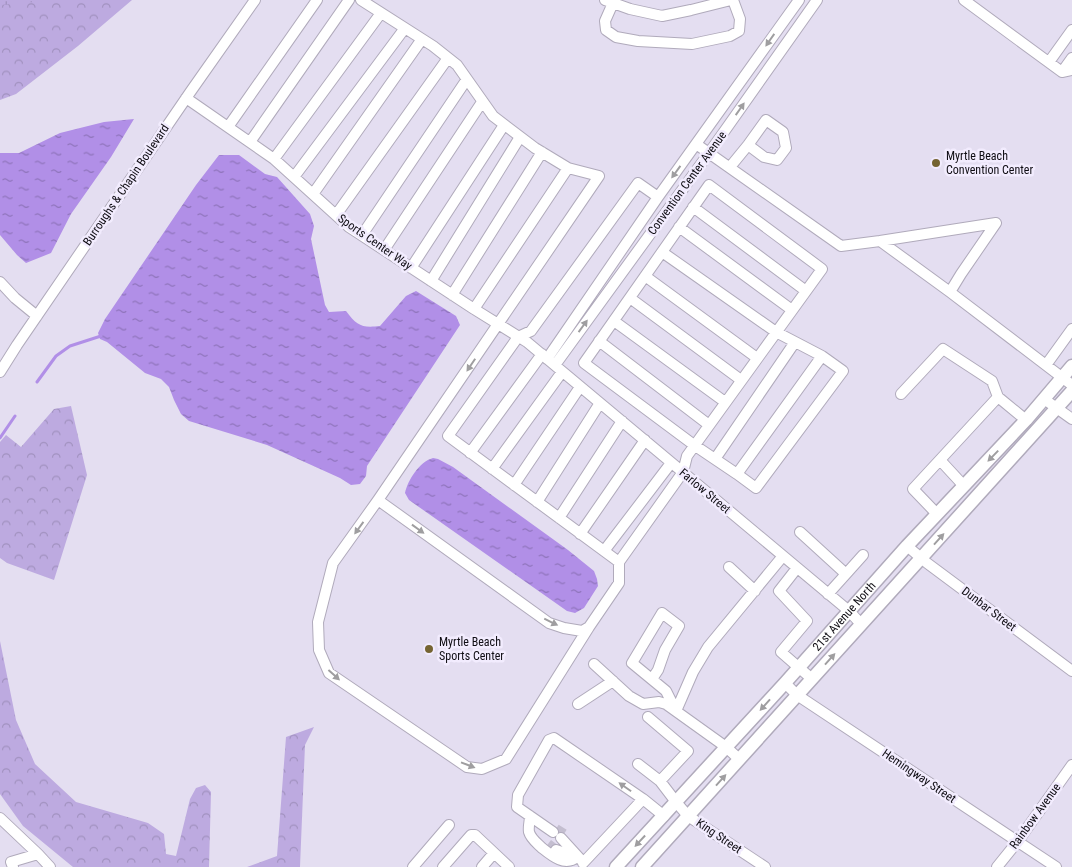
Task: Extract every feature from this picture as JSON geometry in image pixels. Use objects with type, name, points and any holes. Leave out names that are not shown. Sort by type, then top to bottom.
[{"type":"main road","name":"21st Avenue North","points":[[616,867],[785,683],[907,546],[1044,399],[1067,382],[1072,366]]},
{"type":"main road","name":"21st Avenue North","points":[[642,867],[1072,391]]},
{"type":"street","name":"Burroughs & Chapin Boulevard","points":[[0,372],[186,98],[255,0]]},
{"type":"street","points":[[228,127],[317,0]]},
{"type":"street","points":[[250,142],[349,0]]},
{"type":"street","points":[[361,0],[422,39],[458,66],[493,116],[520,137],[568,168],[599,176],[333,563],[318,622],[318,650],[329,674],[467,767],[482,769],[506,759],[619,583],[619,562],[683,472],[687,456],[694,445],[709,424],[757,358],[776,332],[792,310],[806,291],[822,269],[709,185],[584,363],[694,445],[756,488],[843,371],[822,356],[776,332],[662,252]]},
{"type":"street","points":[[732,0],[740,19],[739,30],[730,36],[692,44],[638,41],[616,37],[606,30],[605,21],[609,2],[662,16],[732,0]]},
{"type":"street","name":"Convention Center Avenue","points":[[552,362],[658,197],[798,0]]},
{"type":"street","name":"Convention Center Avenue","points":[[552,362],[709,153],[817,0]]},
{"type":"street","points":[[964,0],[1049,62],[1067,71],[1072,58]]},
{"type":"street","points":[[274,159],[381,13]]},
{"type":"street","points":[[294,177],[405,28]]},
{"type":"street","points":[[1049,62],[1072,30]]},
{"type":"street","points":[[313,194],[422,39]]},
{"type":"street","points":[[336,215],[448,58]]},
{"type":"street","points":[[362,235],[467,79]]},
{"type":"street","name":"Sports Center Way","points":[[186,98],[274,159],[349,227],[498,325],[528,342],[552,362]]},
{"type":"street","points":[[384,250],[482,102]]},
{"type":"street","points":[[411,268],[504,125]]},
{"type":"street","points":[[431,281],[520,137]]},
{"type":"street","points":[[696,144],[841,246],[996,223],[950,292]]},
{"type":"street","points":[[730,167],[748,145]]},
{"type":"street","points":[[452,295],[542,152]]},
{"type":"street","points":[[474,309],[568,168]]},
{"type":"street","points":[[619,562],[448,436],[518,337],[531,332],[638,183],[658,197]]},
{"type":"street","points":[[693,207],[806,291]]},
{"type":"street","points":[[679,227],[792,310]]},
{"type":"street","points":[[880,241],[1067,382]]},
{"type":"street","points":[[645,276],[757,358]]},
{"type":"street","points":[[0,282],[15,298],[37,316]]},
{"type":"street","points":[[630,298],[741,380]]},
{"type":"street","points":[[614,321],[725,402]]},
{"type":"street","points":[[1046,365],[1072,329]]},
{"type":"street","points":[[599,341],[709,424]]},
{"type":"street","points":[[715,459],[795,342]]},
{"type":"street","points":[[901,394],[943,349],[992,381],[998,397],[1026,420]]},
{"type":"street","points":[[737,474],[822,356]]},
{"type":"street","points":[[470,453],[552,362]]},
{"type":"street","points":[[492,469],[552,362]]},
{"type":"street","name":"Farlow Street","points":[[552,362],[849,611],[862,624]]},
{"type":"street","points":[[514,485],[580,387]]},
{"type":"street","points":[[937,514],[914,489],[998,397]]},
{"type":"street","points":[[1044,399],[1072,419]]},
{"type":"street","points":[[537,502],[600,404]]},
{"type":"street","points":[[559,518],[622,421]]},
{"type":"street","points":[[580,534],[645,440]]},
{"type":"street","points":[[940,460],[964,486]]},
{"type":"street","points":[[604,551],[671,463]]},
{"type":"street","points":[[378,500],[549,623],[582,631],[589,627]]},
{"type":"street","points":[[800,532],[846,574]]},
{"type":"street","name":"Dunbar Street","points":[[907,546],[1072,671]]},
{"type":"street","points":[[828,594],[863,555]]},
{"type":"street","points":[[676,711],[693,672],[708,647],[783,556]]},
{"type":"street","points":[[729,567],[755,591]]},
{"type":"street","points":[[797,568],[779,591],[807,621],[781,652],[812,679]]},
{"type":"street","points":[[652,679],[658,670],[665,650],[679,626],[662,613],[632,663],[666,692],[676,711]]},
{"type":"street","points":[[594,664],[629,696],[643,704],[659,702],[666,704],[726,747],[739,760]]},
{"type":"street","points":[[578,704],[612,681]]},
{"type":"street","name":"Hemingway Street","points":[[785,683],[798,695],[1056,867]]},
{"type":"street","points":[[648,717],[688,751],[660,781]]},
{"type":"street","points":[[583,862],[517,807],[518,795],[551,738],[554,738],[643,799],[664,816]]},
{"type":"street","name":"King Street","points":[[638,764],[660,781],[688,816],[765,867]]},
{"type":"street","name":"Rainbow Avenue","points":[[997,867],[1018,841],[1072,765]]},
{"type":"street","points":[[583,862],[643,799]]},
{"type":"street","points":[[530,816],[529,832],[532,839],[554,858],[565,862],[574,860],[583,862]]},
{"type":"street","points":[[0,818],[50,867]]},
{"type":"street","points":[[413,867],[449,825]]},
{"type":"street","points":[[443,867],[471,835],[475,835],[509,867]]},
{"type":"street","points":[[556,839],[583,862]]},
{"type":"street","points":[[482,867],[494,853]]},
{"type":"street","points":[[13,867],[11,862],[38,854]]},
{"type":"green space","points":[[0,0],[132,0],[78,46],[16,94],[0,100]]},
{"type":"green space","points":[[0,0],[50,0],[0,5]]},
{"type":"green space","points":[[71,406],[87,475],[54,580],[7,563],[0,558],[0,442],[6,435],[21,447],[54,409]]},
{"type":"green space","points":[[0,641],[16,720],[35,764],[76,802],[148,823],[164,834],[166,854],[176,856],[190,799],[196,788],[205,785],[211,792],[209,867],[73,867],[23,826],[0,794]]},
{"type":"green space","points":[[314,727],[305,745],[300,867],[247,867],[277,856],[286,737]]},
{"type":"water","points":[[134,119],[111,157],[71,214],[51,253],[26,263],[0,235],[0,153],[19,153],[60,133],[104,122]]},
{"type":"water","points":[[219,155],[239,155],[265,174],[277,177],[310,214],[314,226],[311,239],[325,305],[329,312],[346,311],[360,325],[369,327],[380,326],[406,296],[416,291],[456,316],[460,325],[367,466],[366,476],[360,484],[351,485],[340,478],[267,445],[189,421],[181,414],[169,387],[161,379],[145,373],[107,342],[100,339],[98,333],[105,319],[196,185]]},
{"type":"water","points":[[433,458],[453,467],[594,571],[598,586],[584,608],[575,613],[567,611],[409,500],[405,493],[411,477],[423,463]]},
{"type":"waterway","points":[[37,382],[56,356],[70,346],[101,336]]},
{"type":"waterway","points":[[0,438],[15,416]]},
{"type":"tunnel","points":[[556,829],[564,834]]},
{"type":"tunnel","points":[[548,844],[556,850]]},
{"type":"place","name":"Myrtle Beach Convention Center","points":[[936,163]]},
{"type":"place","name":"Myrtle Beach Sports Center","points":[[429,649]]}]
